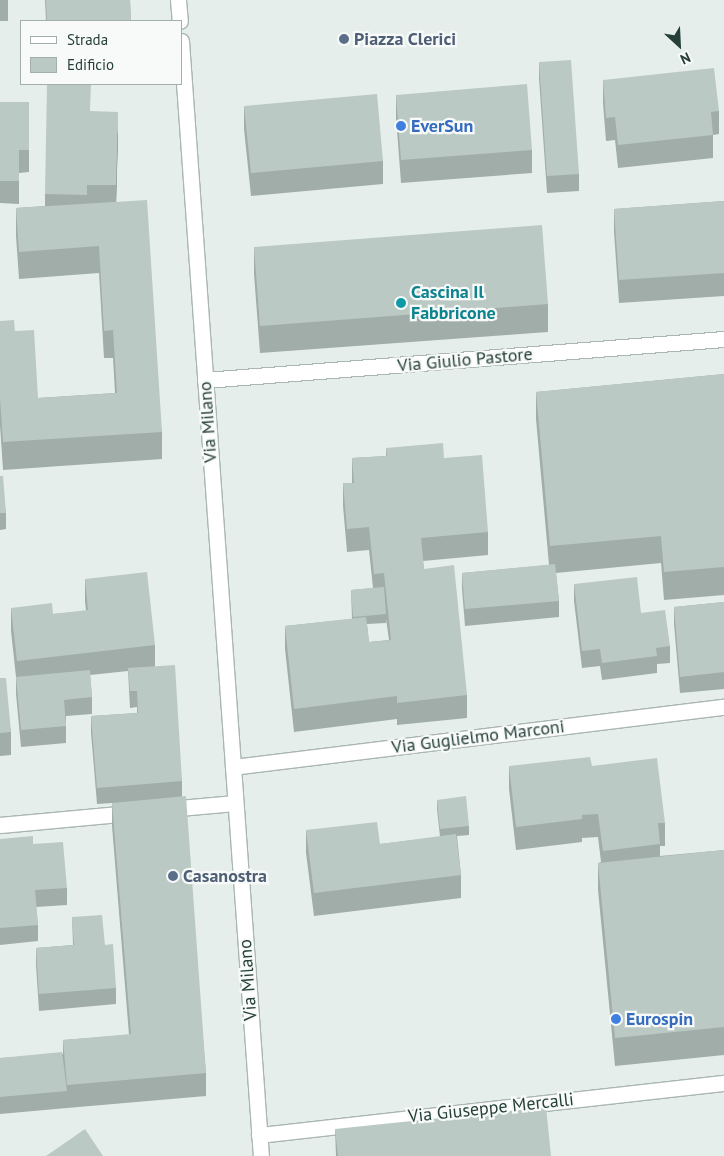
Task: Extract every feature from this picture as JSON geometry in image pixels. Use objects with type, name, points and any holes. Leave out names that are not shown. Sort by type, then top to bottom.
[{"type":"street","points":[[178,0],[180,20]]},
{"type":"street","name":"Via Milano","points":[[182,55],[260,1156]]},
{"type":"street","name":"Via Giulio Pastore","points":[[205,380],[724,339]]},
{"type":"street","name":"Via Guglielmo Marconi","points":[[233,766],[724,707]]},
{"type":"street","points":[[0,825],[235,803]]},
{"type":"street","name":"Via Giuseppe Mercalli","points":[[259,1135],[724,1083]]},
{"type":"building","points":[[46,0],[130,0],[131,20],[47,20]]},
{"type":"building","points":[[571,60],[579,174],[547,176],[539,62]]},
{"type":"building","points":[[714,68],[719,111],[711,112],[713,135],[618,145],[615,117],[606,118],[603,80]]},
{"type":"building","points":[[527,84],[532,150],[401,160],[396,95]]},
{"type":"building","points":[[47,85],[91,85],[90,111],[118,112],[116,185],[87,185],[87,195],[45,194]]},
{"type":"building","points":[[377,94],[383,161],[251,173],[244,106]]},
{"type":"building","points":[[0,102],[29,102],[29,150],[19,150],[19,181],[0,181]]},
{"type":"building","points":[[147,200],[162,432],[3,442],[0,398],[0,321],[14,320],[15,331],[34,330],[38,398],[117,393],[113,330],[104,331],[99,246],[19,252],[16,208]]},
{"type":"building","points":[[724,201],[724,273],[619,280],[614,209]]},
{"type":"building","name":"Cascina Il Fabbricone","points":[[542,225],[548,304],[260,326],[254,247]]},
{"type":"building","points":[[724,374],[724,567],[664,572],[661,536],[550,546],[536,392]]},
{"type":"building","points":[[443,443],[444,458],[482,455],[488,532],[421,538],[424,569],[454,565],[467,695],[397,703],[397,696],[294,709],[285,626],[366,617],[369,642],[391,640],[384,573],[374,574],[369,527],[347,529],[343,483],[354,483],[352,458],[387,456],[386,448]]},
{"type":"building","points":[[0,476],[3,476],[6,513],[0,513]]},
{"type":"building","points":[[555,564],[559,601],[465,609],[462,573]]},
{"type":"building","points":[[147,572],[155,645],[17,661],[11,608],[52,603],[53,614],[88,610],[85,579]]},
{"type":"building","points":[[637,577],[641,613],[665,610],[670,646],[656,648],[657,656],[602,663],[600,649],[582,651],[574,584]]},
{"type":"building","points":[[384,587],[386,614],[353,617],[351,590]]},
{"type":"building","points":[[724,602],[724,672],[680,677],[674,607]]},
{"type":"building","points":[[175,665],[182,781],[97,788],[91,716],[138,713],[137,691],[130,691],[128,668]]},
{"type":"building","points":[[90,670],[92,697],[64,700],[66,726],[21,730],[16,677]]},
{"type":"building","points":[[0,678],[6,678],[11,732],[0,733]]},
{"type":"building","points":[[590,757],[592,766],[657,758],[665,823],[658,823],[660,844],[603,851],[598,814],[582,815],[582,819],[516,827],[509,766]]},
{"type":"building","points":[[186,796],[206,1073],[67,1085],[63,1040],[131,1034],[112,803]]},
{"type":"building","points":[[466,796],[469,826],[440,829],[437,800]]},
{"type":"building","points":[[377,822],[380,844],[456,834],[461,875],[314,893],[306,830]]},
{"type":"building","points":[[33,836],[33,844],[63,842],[67,888],[35,890],[38,925],[0,928],[0,839]]},
{"type":"building","points":[[724,850],[724,1027],[615,1038],[598,863]]},
{"type":"building","points":[[102,915],[105,945],[113,944],[116,988],[39,994],[36,948],[74,945],[72,917]]},
{"type":"building","points":[[62,1052],[67,1091],[0,1097],[0,1058]]},
{"type":"building","points":[[546,1107],[551,1156],[338,1156],[335,1129]]},
{"type":"building","points":[[85,1129],[103,1156],[46,1156]]},
{"type":"place","name":"Piazza Clerici","points":[[344,39]]},
{"type":"place","name":"EverSun","points":[[401,126]]},
{"type":"place","name":"Cascina Il Fabbricone","points":[[401,303]]},
{"type":"place","name":"Casanostra","points":[[173,876]]},
{"type":"place","name":"Eurospin","points":[[616,1019]]}]
